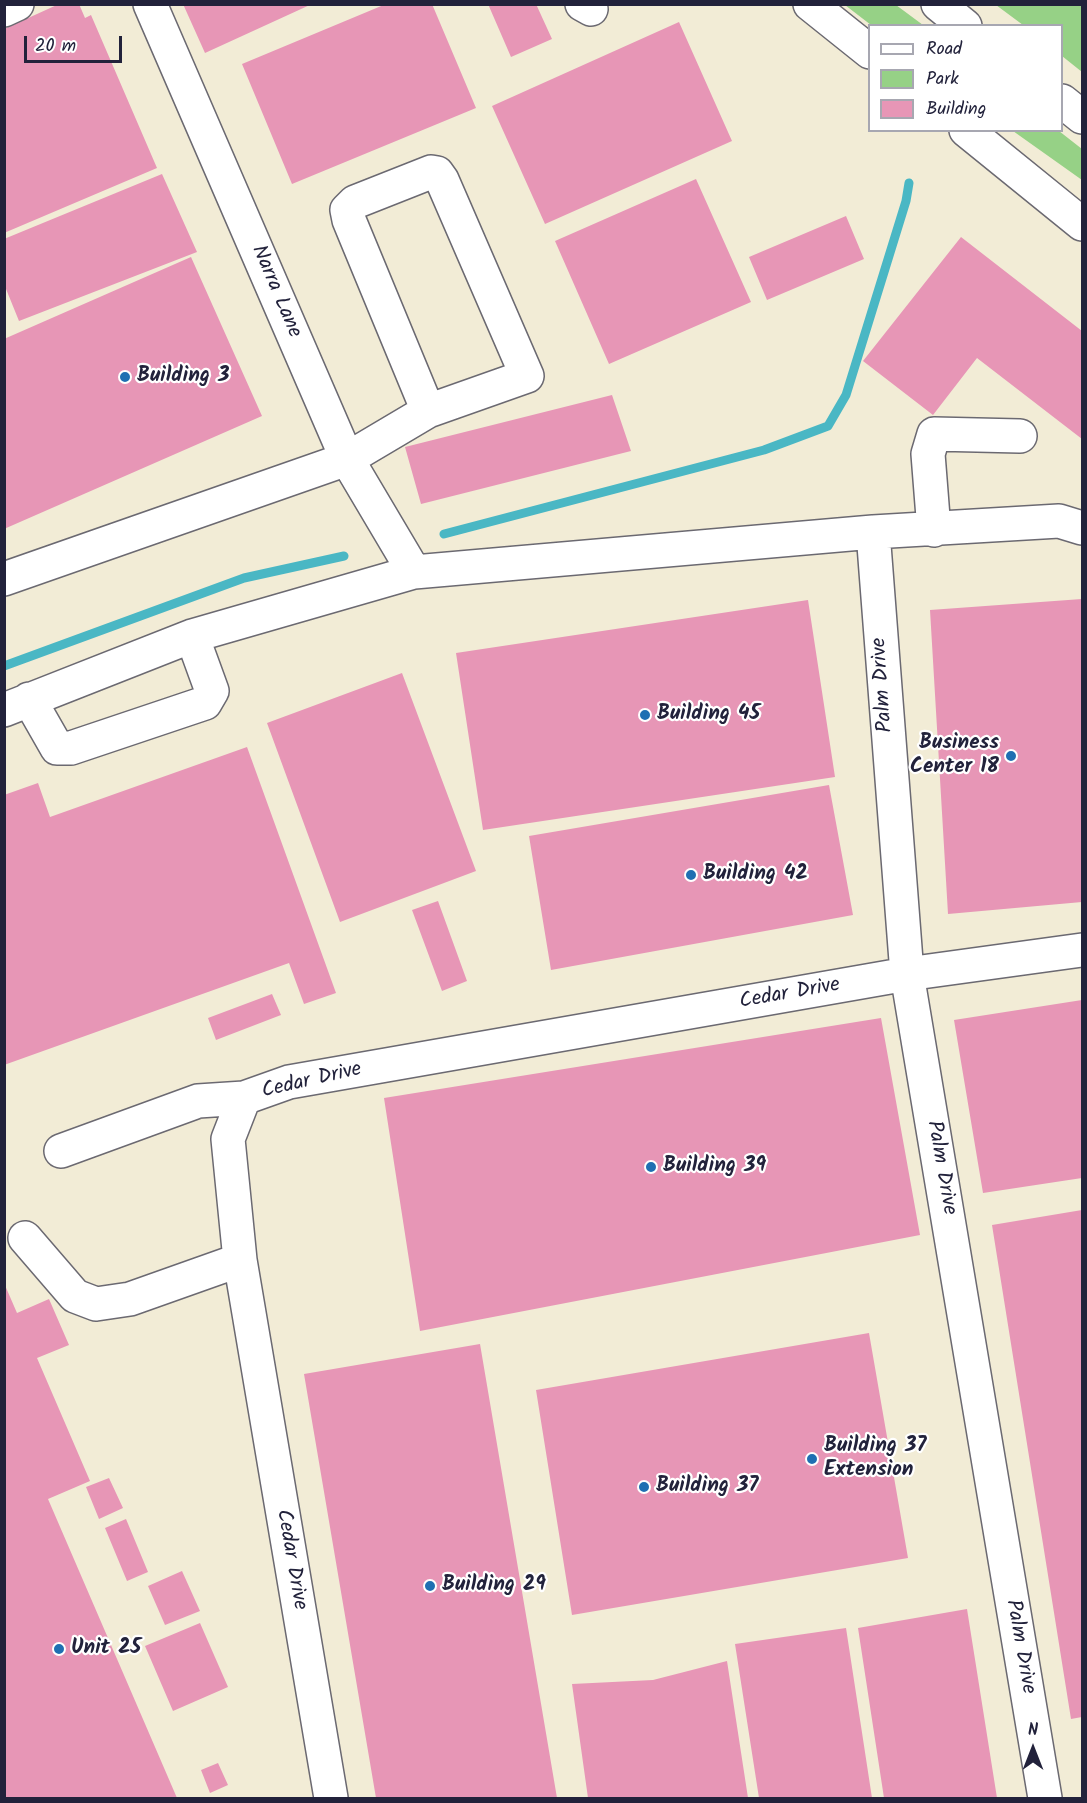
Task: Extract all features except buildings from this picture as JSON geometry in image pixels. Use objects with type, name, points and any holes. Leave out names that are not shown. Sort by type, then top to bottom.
[{"type":"street","points":[[4,10],[17,4]]},
{"type":"street","name":"Narra Lane","points":[[150,4],[347,459],[414,572]]},
{"type":"street","points":[[810,4],[868,50]]},
{"type":"street","points":[[939,4],[963,24]]},
{"type":"street","points":[[1063,102],[1083,117]]},
{"type":"street","points":[[968,132],[1083,224]]},
{"type":"street","points":[[4,579],[347,459],[428,411],[527,376],[441,180],[437,173],[430,172],[355,202],[347,210],[349,220],[428,411]]},
{"type":"street","points":[[934,530],[928,454],[934,434],[1020,436]]},
{"type":"street","points":[[192,636],[212,691],[205,703],[71,748],[57,748],[17,704],[192,636],[414,572],[873,532],[934,530],[1075,518]]},
{"type":"street","name":"Palm Drive","points":[[873,532],[907,974],[1045,1798]]},
{"type":"street","name":"Cedar Drive","points":[[331,1798],[240,1260],[228,1139],[244,1098],[289,1082],[907,974],[1083,950]]},
{"type":"street","points":[[61,1151],[198,1101],[244,1098]]},
{"type":"street","points":[[25,1238],[75,1296],[96,1304],[130,1299],[240,1260]]},
{"type":"green space","points":[[845,5],[896,5],[922,24],[870,24]]},
{"type":"green space","points":[[996,5],[1082,5],[1082,72],[1063,57],[1063,24],[1022,24]]},
{"type":"green space","points":[[1014,132],[1060,132],[1082,149],[1082,180]]},
{"type":"waterway","points":[[444,534],[764,450],[828,426],[846,395],[906,201],[909,183]]},
{"type":"waterway","points":[[4,666],[244,578],[344,556]]},
{"type":"place","name":"Building 3","points":[[125,377]]},
{"type":"place","name":"Building 45","points":[[645,715]]},
{"type":"place","name":"Business Center 18","points":[[1011,756]]},
{"type":"place","name":"Building 42","points":[[691,875]]},
{"type":"place","name":"Building 39","points":[[651,1167]]},
{"type":"place","name":"Building 37 Extension","points":[[812,1459]]},
{"type":"place","name":"Building 37","points":[[644,1487]]},
{"type":"place","name":"Building 29","points":[[430,1586]]},
{"type":"place","name":"Unit 25","points":[[59,1649]]}]
